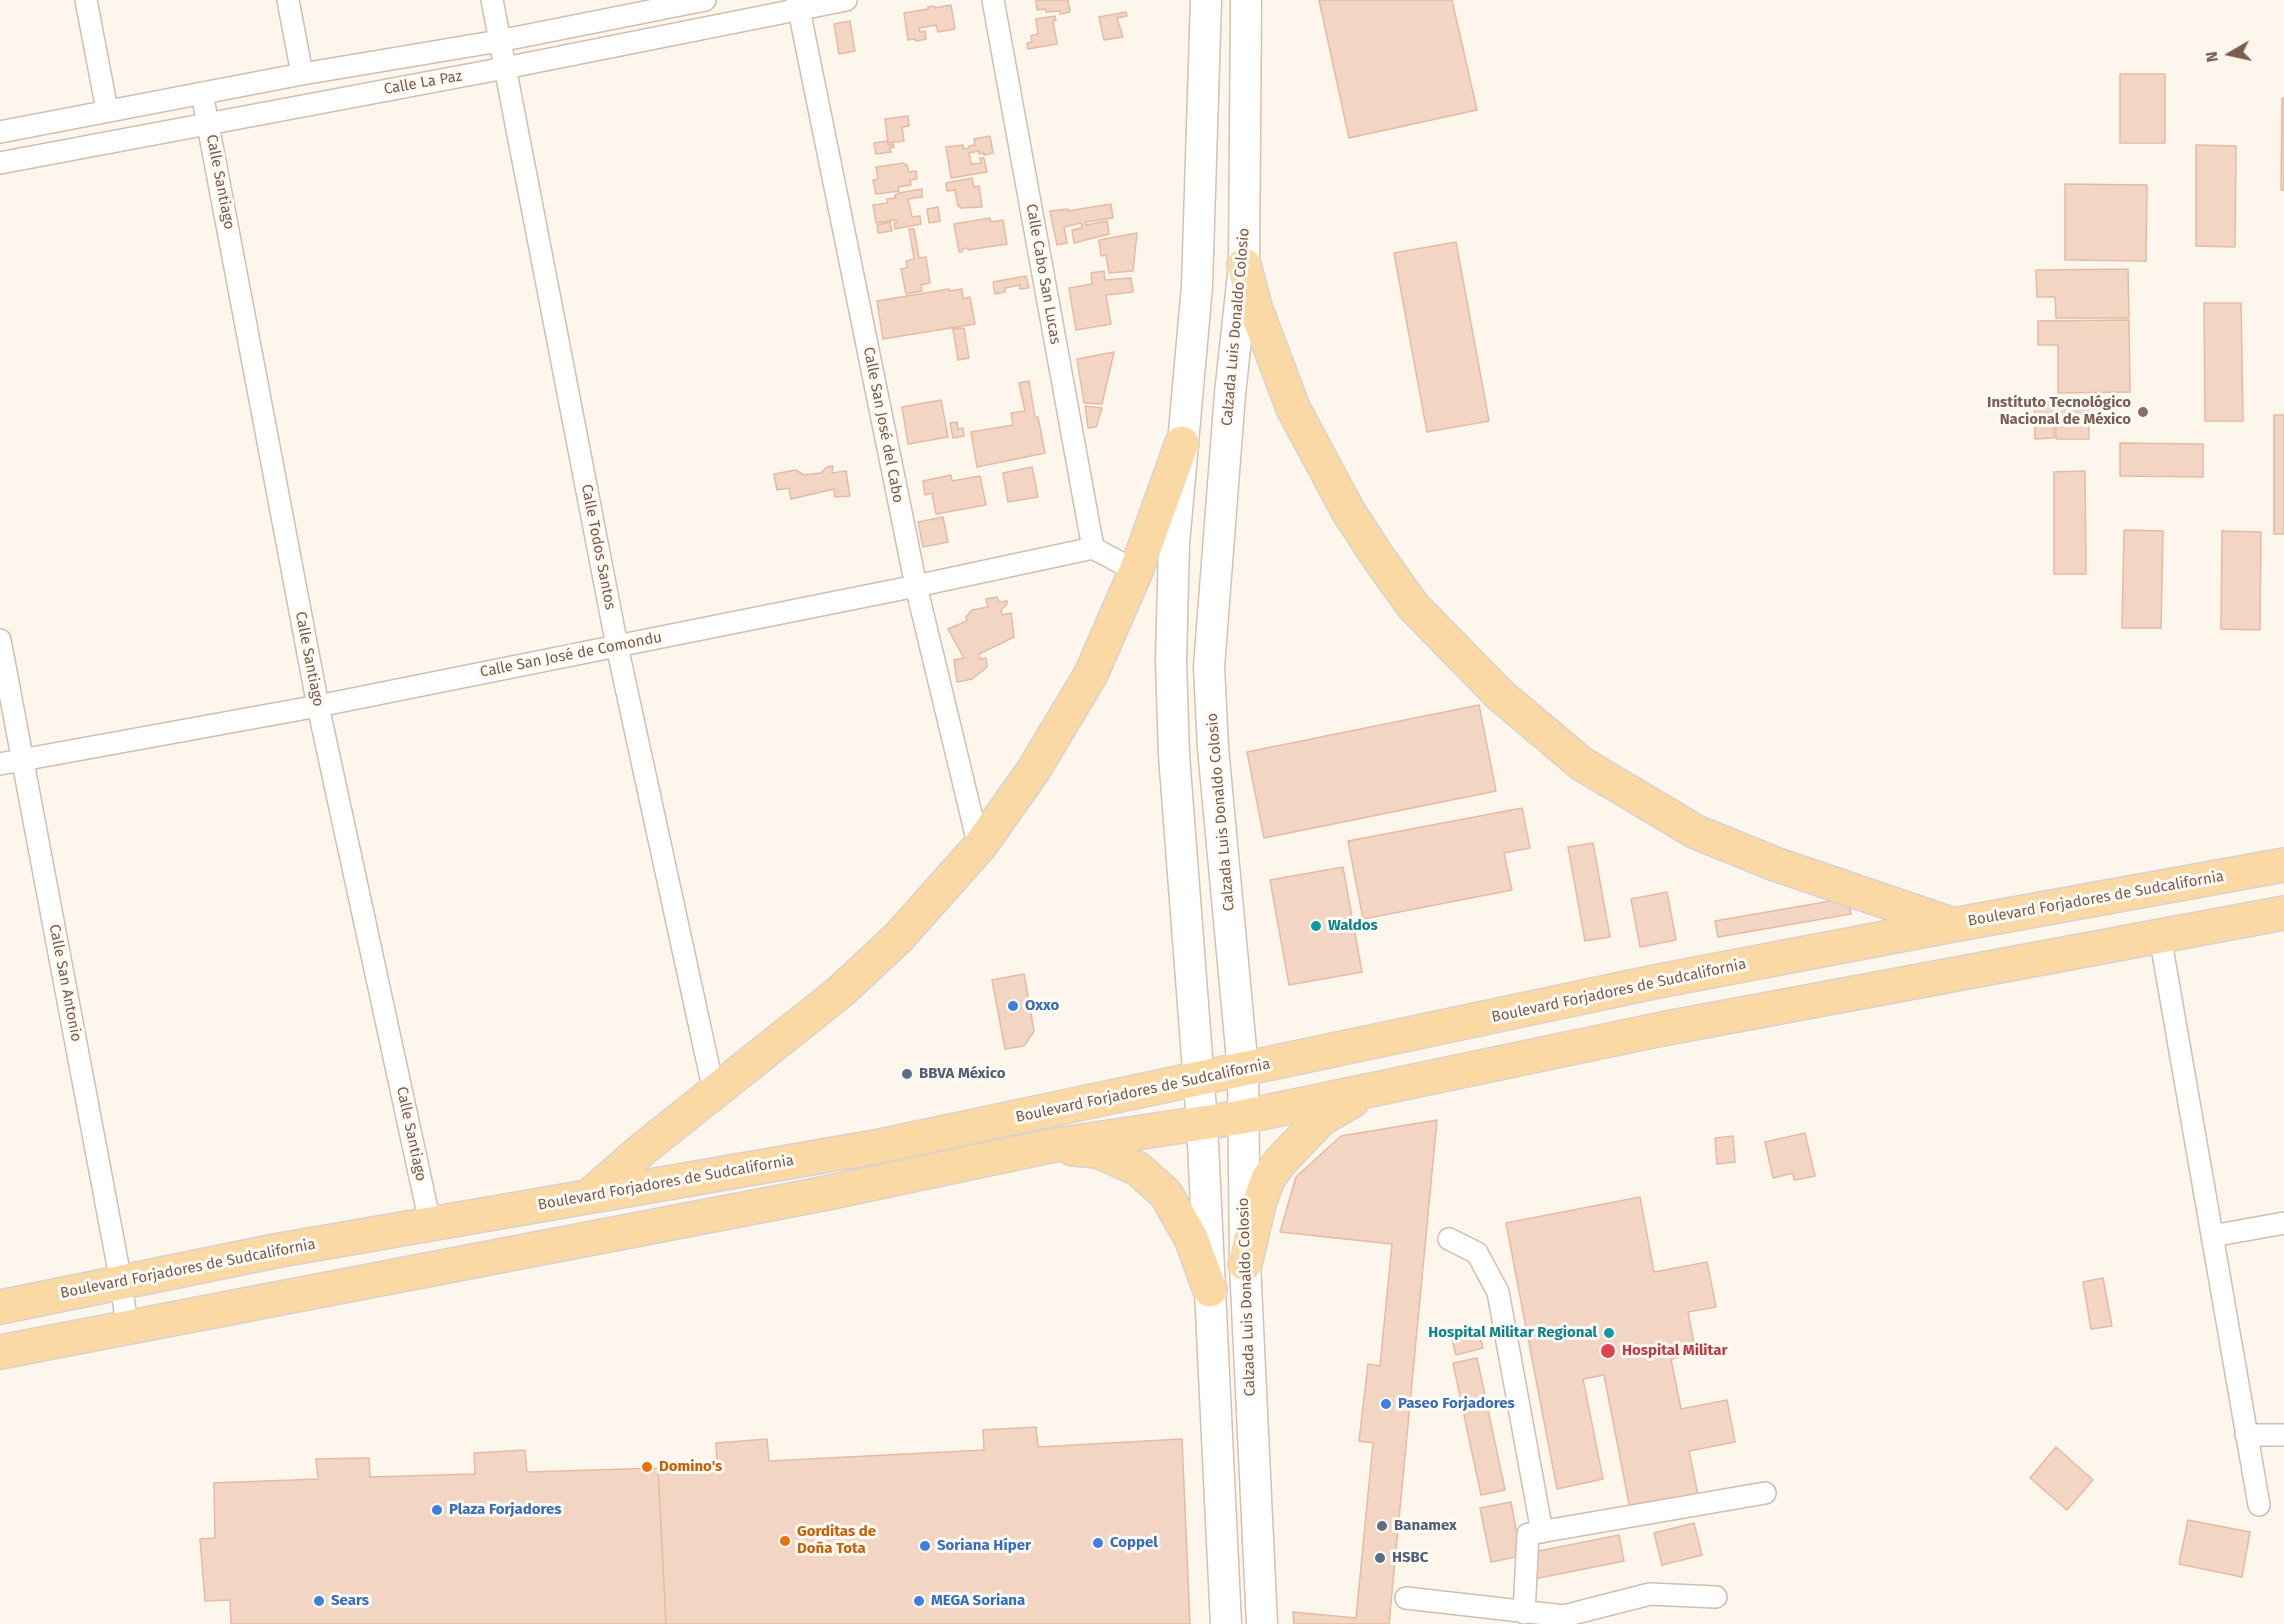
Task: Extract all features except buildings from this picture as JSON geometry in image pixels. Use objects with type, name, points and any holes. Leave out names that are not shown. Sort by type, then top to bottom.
[{"type":"main road","points":[[1206,0],[1197,286],[1174,544],[1171,662],[1174,755],[1202,1123],[1226,1624]]},
{"type":"main road","name":"Calzada Luis Donaldo Colosio","points":[[1246,0],[1244,265],[1230,394],[1209,667],[1213,748],[1243,1070],[1245,1264],[1252,1451],[1262,1624]]},
{"type":"main road","points":[[1244,265],[1256,307],[1293,408],[1348,511],[1413,606],[1500,695],[1582,764],[1696,832],[1775,864],[1953,925]]},
{"type":"main road","points":[[589,1197],[714,1092],[840,992],[898,938],[979,847],[1033,771],[1091,674],[1136,571],[1182,443]]},
{"type":"main road","name":"Boulevard Forjadores de Sudcalifornia","points":[[0,1307],[430,1223],[876,1147],[1654,982],[2284,865]]},
{"type":"main road","points":[[2199,881],[2207,927]]},
{"type":"main road","points":[[0,1352],[827,1193],[1050,1146],[1242,1117],[1662,1029],[2284,913]]},
{"type":"main road","points":[[1654,982],[1662,1029]]},
{"type":"main road","points":[[1245,1264],[1259,1204],[1268,1179],[1279,1163],[1322,1119],[1371,1090]]},
{"type":"main road","points":[[1050,1146],[1098,1152],[1138,1169],[1166,1194],[1191,1238],[1210,1290]]},
{"type":"main road","points":[[827,1193],[816,1186],[813,1181],[812,1174],[816,1168],[876,1147]]},
{"type":"main road","points":[[642,1187],[698,1193],[706,1202],[705,1212],[699,1216]]},
{"type":"main road","points":[[1215,1409],[1227,1410],[1235,1416],[1252,1451]]},
{"type":"street","points":[[86,0],[107,110]]},
{"type":"street","points":[[288,0],[302,74]]},
{"type":"street","name":"Calle Todos Santos","points":[[492,0],[617,646],[714,1092]]},
{"type":"street","name":"Calle La Paz","points":[[0,163],[208,122],[505,68],[798,5],[846,0]]},
{"type":"street","name":"Calle Cabo San Lucas","points":[[993,0],[1093,548]]},
{"type":"street","name":"Calle La Paz","points":[[0,132],[302,74],[500,41],[698,1]]},
{"type":"street","name":"Calle San José del Cabo","points":[[798,5],[916,586],[979,847]]},
{"type":"street","name":"Calle Santiago","points":[[202,93],[318,706],[430,1223]]},
{"type":"street","points":[[1093,548],[1136,571]]},
{"type":"street","name":"Calle San José de Comondu","points":[[0,764],[318,706],[916,586],[1093,548]]},
{"type":"street","name":"Calle San Antonio","points":[[0,640],[121,1282],[127,1326]]},
{"type":"street","points":[[2160,936],[2259,1505]]},
{"type":"street","points":[[2212,1236],[2284,1223]]},
{"type":"street","points":[[1449,1239],[1477,1253],[1498,1292],[1542,1532]]},
{"type":"street","points":[[2246,1435],[2284,1435]]},
{"type":"street","points":[[1524,1613],[1528,1534],[1765,1493]]},
{"type":"street","points":[[1406,1598],[1564,1616],[1650,1594],[1716,1597]]},
{"type":"place","name":"Instituto Tecnológico Nacional de México","points":[[2143,412]]},
{"type":"place","name":"Waldos","points":[[1316,926]]},
{"type":"place","name":"Oxxo","points":[[1013,1006]]},
{"type":"place","name":"BBVA México","points":[[907,1074]]},
{"type":"place","name":"Hospital Militar Regional","points":[[1609,1333]]},
{"type":"place","name":"Hospital Militar","points":[[1608,1351]]},
{"type":"place","name":"Paseo Forjadores","points":[[1386,1404]]},
{"type":"place","name":"Domino's","points":[[647,1467]]},
{"type":"place","name":"Plaza Forjadores","points":[[437,1510]]},
{"type":"place","name":"Banamex","points":[[1382,1526]]},
{"type":"place","name":"Gorditas de Doña Tota","points":[[785,1541]]},
{"type":"place","name":"Coppel","points":[[1098,1543]]},
{"type":"place","name":"Soriana Híper","points":[[925,1546]]},
{"type":"place","name":"HSBC","points":[[1380,1558]]},
{"type":"place","name":"Sears","points":[[319,1601]]},
{"type":"place","name":"MEGA Soriana","points":[[919,1601]]}]
